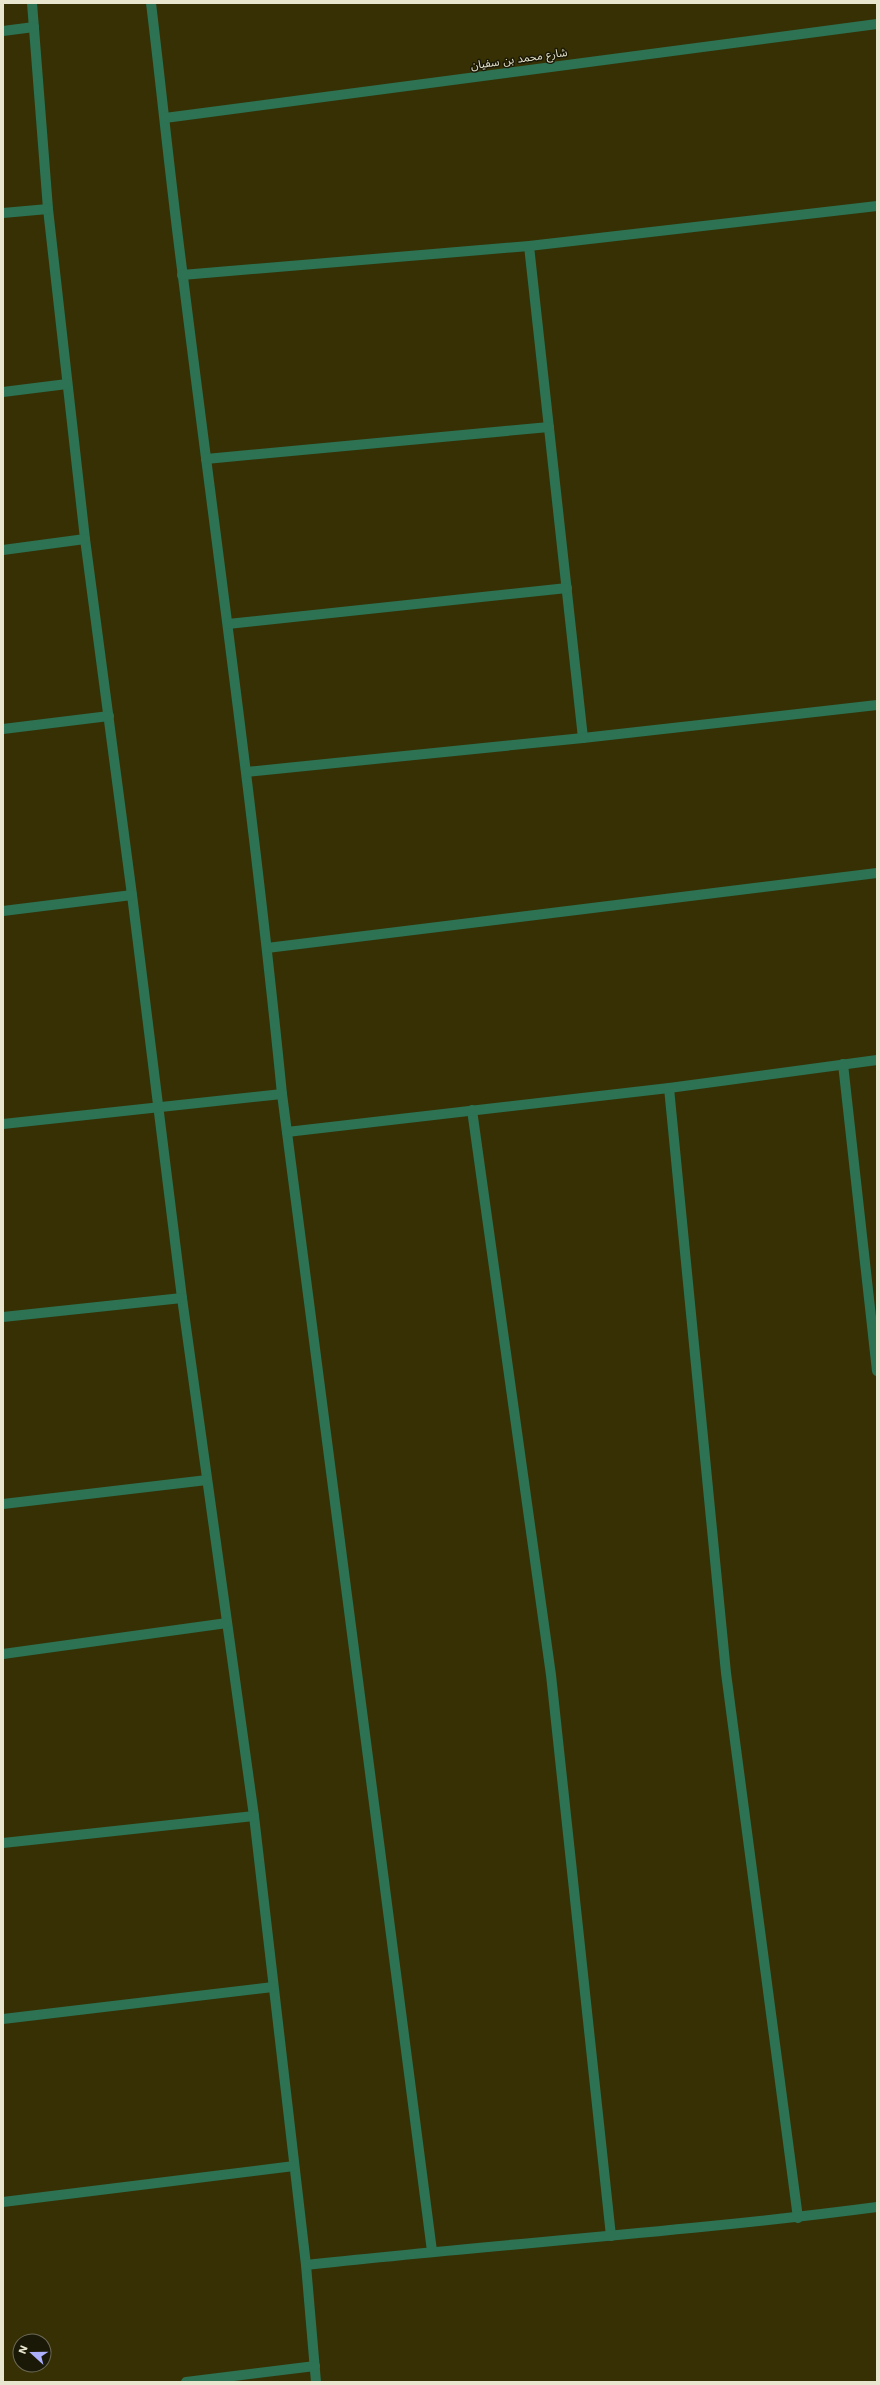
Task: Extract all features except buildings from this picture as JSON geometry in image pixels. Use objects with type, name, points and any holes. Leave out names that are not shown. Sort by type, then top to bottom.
[{"type":"street","points":[[32,3],[48,209],[85,539],[132,895],[157,1107],[182,1298],[254,1816],[306,2265],[316,2382]]},
{"type":"street","points":[[151,3],[182,275],[228,624],[268,948],[282,1094],[432,2251]]},
{"type":"street","name":"شارع محمد بن سفيان","points":[[165,118],[877,24]]},
{"type":"street","points":[[3,31],[34,27]]},
{"type":"street","points":[[182,275],[530,246],[877,206]]},
{"type":"street","points":[[3,214],[48,209]]},
{"type":"street","points":[[530,246],[583,738]]},
{"type":"street","points":[[3,392],[67,384]]},
{"type":"street","points":[[206,459],[549,427]]},
{"type":"street","points":[[3,550],[85,539]]},
{"type":"street","points":[[228,624],[567,588]]},
{"type":"street","points":[[246,772],[583,738],[877,705]]},
{"type":"street","points":[[3,729],[108,716]]},
{"type":"street","points":[[268,948],[877,873]]},
{"type":"street","points":[[3,911],[132,895]]},
{"type":"street","points":[[287,1132],[669,1088],[877,1060]]},
{"type":"street","points":[[842,1064],[877,1371]]},
{"type":"street","points":[[669,1088],[726,1673],[798,2218]]},
{"type":"street","points":[[3,1124],[282,1094]]},
{"type":"street","points":[[472,1110],[551,1676],[611,2236]]},
{"type":"street","points":[[3,1317],[182,1298]]},
{"type":"street","points":[[3,1504],[207,1480]]},
{"type":"street","points":[[3,1654],[227,1623]]},
{"type":"street","points":[[3,1843],[254,1816]]},
{"type":"street","points":[[3,2019],[273,1987]]},
{"type":"street","points":[[3,2202],[294,2166]]},
{"type":"street","points":[[306,2265],[432,2251],[798,2218],[877,2207]]},
{"type":"street","points":[[186,2382],[315,2366]]}]
